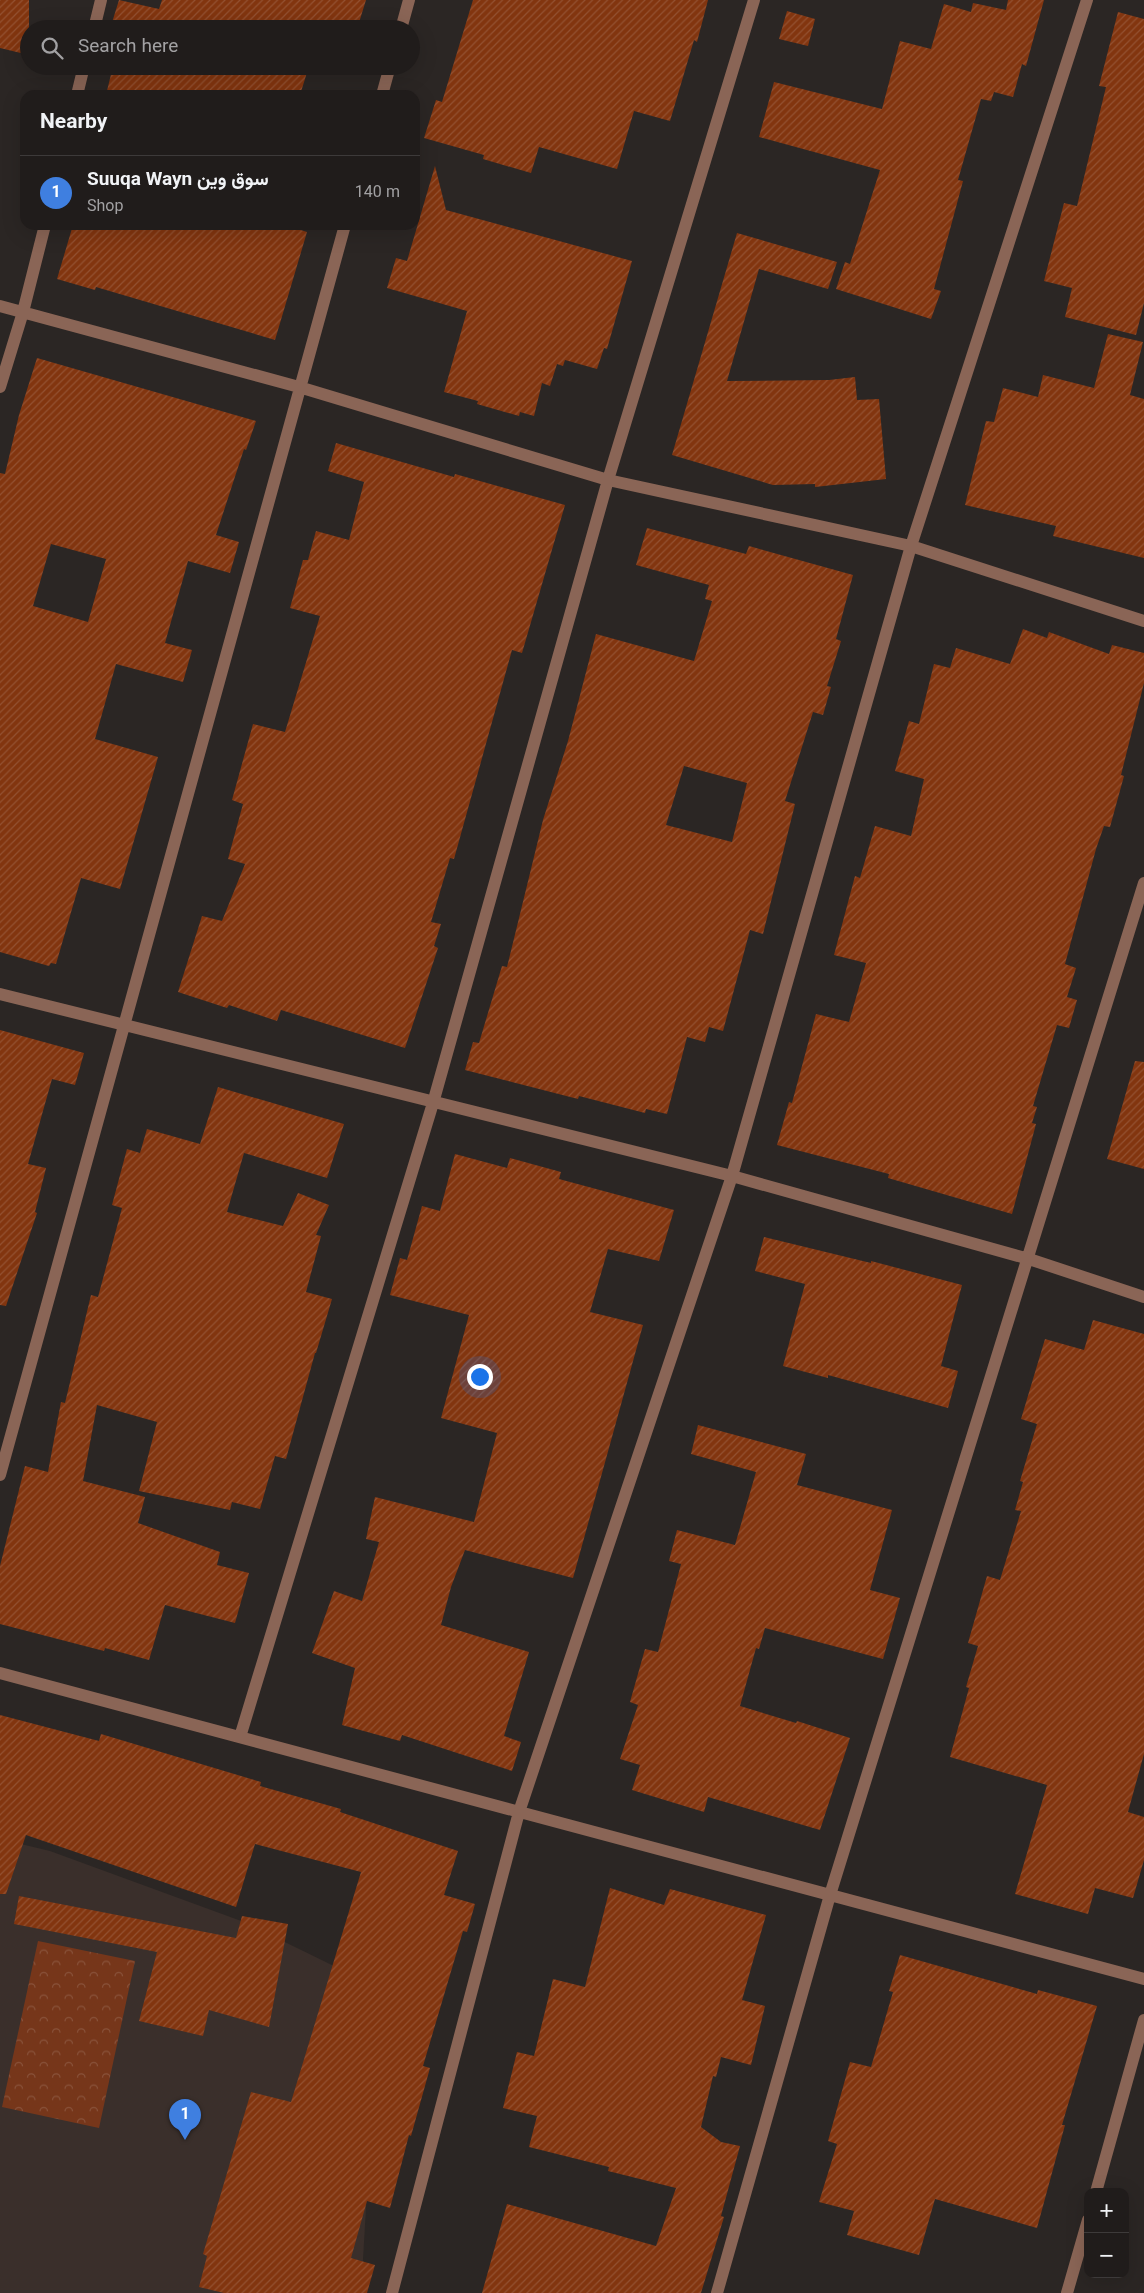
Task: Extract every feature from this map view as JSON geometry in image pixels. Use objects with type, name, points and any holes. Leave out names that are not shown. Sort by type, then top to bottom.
[{"type":"street","points":[[96,20],[101,0]]},
{"type":"street","points":[[403,20],[409,0]]},
{"type":"street","points":[[240,1737],[433,1103],[608,480],[754,0]]},
{"type":"street","points":[[392,2293],[519,1812],[732,1176],[911,546],[1086,0]]},
{"type":"street","points":[[78,90],[82,75]]},
{"type":"street","points":[[383,90],[388,75]]},
{"type":"street","points":[[0,387],[23,312],[43,230]]},
{"type":"street","points":[[0,1475],[344,230]]},
{"type":"street","points":[[0,306],[300,387],[608,480],[911,546],[1144,621]]},
{"type":"street","points":[[717,2293],[830,1895],[1029,1259],[1144,883]]},
{"type":"street","points":[[0,994],[732,1176],[1029,1259],[1144,1297]]},
{"type":"street","points":[[0,1673],[1144,1978]]},
{"type":"street","points":[[1097,2188],[1144,2020]]},
{"type":"street","points":[[1067,2293],[1084,2233]]},
{"type":"shaded area","points":[[0,1839],[50,1851],[244,1922],[379,1988],[361,2293],[0,2293]]},
{"type":"green space","points":[[38,1941],[135,1961],[99,2128],[2,2107]]},
{"type":"building","points":[[0,0],[29,0],[29,20],[20,20],[20,53],[0,48]]},
{"type":"building","points":[[119,0],[159,9],[162,0],[366,0],[360,20],[113,20]]},
{"type":"building","points":[[473,0],[708,0],[697,42],[694,40],[670,121],[634,111],[617,169],[539,147],[531,173],[483,159],[484,155],[424,138],[436,100],[442,102]]},
{"type":"building","points":[[1008,0],[1044,0],[1026,66],[1022,64],[1013,97],[994,92],[991,101],[981,99],[958,180],[963,181],[934,289],[941,291],[931,319],[836,289],[845,262],[850,264],[880,170],[759,137],[774,82],[882,109],[900,41],[931,49],[944,4],[971,12],[973,3],[1006,10]]},
{"type":"building","points":[[787,11],[815,19],[808,46],[779,39]]},
{"type":"building","points":[[1118,12],[1144,19],[1144,303],[1136,335],[1065,317],[1072,288],[1044,281],[1064,203],[1077,206],[1106,87],[1099,86]]},
{"type":"building","points":[[111,75],[306,75],[302,90],[107,90]]},
{"type":"building","points":[[435,166],[446,210],[632,261],[607,349],[604,348],[597,369],[565,360],[563,366],[557,364],[550,386],[542,383],[534,416],[520,412],[519,416],[477,404],[478,401],[444,392],[467,311],[387,288],[396,258],[407,261],[416,230],[420,230],[420,217]]},
{"type":"building","points":[[72,230],[301,230],[307,232],[275,340],[96,287],[95,290],[57,279]]},
{"type":"building","points":[[737,233],[837,262],[828,289],[759,269],[727,381],[829,380],[855,377],[857,400],[879,399],[886,479],[815,487],[815,484],[773,485],[672,455]]},
{"type":"building","points":[[1108,334],[1143,342],[1130,395],[1144,399],[1144,558],[1053,536],[1056,526],[965,505],[986,421],[994,422],[1003,388],[1038,397],[1043,375],[1094,388]]},
{"type":"building","points":[[37,358],[256,421],[246,450],[244,449],[216,535],[239,542],[230,573],[188,561],[165,643],[192,650],[183,682],[116,664],[95,739],[158,757],[120,889],[81,878],[56,964],[51,963],[49,966],[0,952],[0,473],[5,474],[19,415]],"holes":[[[51,544],[106,559],[88,622],[33,606]]]},
{"type":"building","points":[[336,443],[454,477],[455,474],[565,505],[522,653],[512,650],[454,859],[450,858],[431,922],[441,924],[434,946],[438,948],[405,1048],[281,1010],[277,1021],[229,1005],[227,1008],[178,992],[202,916],[222,921],[245,864],[228,859],[243,804],[232,800],[253,724],[285,732],[320,616],[290,608],[303,560],[308,560],[316,531],[349,540],[364,482],[328,471]]},
{"type":"building","points":[[647,528],[746,554],[749,546],[853,575],[836,639],[841,641],[827,686],[831,687],[823,715],[813,712],[785,801],[795,804],[763,934],[750,930],[723,1031],[709,1027],[705,1042],[687,1037],[667,1114],[646,1109],[645,1113],[579,1096],[578,1099],[465,1070],[473,1042],[479,1043],[502,966],[507,967],[543,820],[568,741],[596,634],[694,661],[712,601],[705,599],[709,585],[636,565]],"holes":[[[684,766],[747,783],[732,842],[666,825]]]},
{"type":"building","points":[[1023,629],[1047,638],[1049,632],[1109,654],[1112,645],[1144,653],[1144,683],[1121,775],[1124,776],[1110,827],[1104,826],[1096,849],[1065,964],[1076,968],[1067,997],[1077,1000],[1069,1028],[1057,1025],[1033,1106],[1037,1107],[1032,1123],[1036,1124],[1012,1214],[888,1178],[889,1174],[777,1145],[789,1102],[792,1103],[816,1014],[849,1022],[866,963],[834,955],[855,876],[860,878],[875,826],[911,836],[924,779],[895,771],[909,721],[919,724],[934,664],[950,668],[956,648],[1010,664]]},
{"type":"building","points":[[0,1030],[84,1053],[75,1085],[52,1079],[28,1164],[46,1168],[35,1212],[37,1213],[6,1306],[0,1305]]},
{"type":"building","points":[[1135,1061],[1144,1062],[1144,1169],[1107,1159]]},
{"type":"building","points":[[218,1087],[344,1124],[327,1178],[244,1153],[227,1212],[283,1226],[298,1193],[329,1205],[316,1235],[321,1236],[306,1292],[332,1299],[286,1459],[275,1456],[260,1509],[232,1502],[230,1510],[139,1491],[157,1422],[97,1405],[83,1481],[145,1497],[138,1523],[220,1552],[217,1565],[249,1573],[235,1623],[165,1605],[149,1660],[105,1648],[104,1651],[0,1624],[0,1566],[25,1466],[48,1472],[61,1402],[65,1403],[91,1295],[98,1297],[122,1208],[112,1205],[127,1149],[140,1153],[147,1129],[200,1144]]},
{"type":"building","points":[[455,1154],[507,1168],[510,1158],[561,1172],[559,1179],[674,1210],[659,1261],[608,1249],[590,1312],[643,1325],[573,1578],[465,1550],[451,1587],[441,1625],[529,1652],[504,1736],[521,1742],[512,1771],[402,1735],[400,1741],[342,1725],[355,1668],[312,1653],[334,1591],[362,1601],[379,1542],[366,1539],[375,1497],[474,1522],[497,1433],[441,1418],[469,1315],[390,1295],[400,1258],[407,1260],[422,1206],[440,1211]]},
{"type":"building","points":[[764,1237],[871,1263],[871,1261],[962,1285],[941,1366],[958,1371],[948,1408],[828,1375],[828,1378],[783,1366],[805,1284],[755,1271]]},
{"type":"building","points":[[1093,1320],[1144,1334],[1144,1754],[1128,1812],[1144,1817],[1144,1860],[1133,1898],[1095,1888],[1088,1914],[1015,1894],[1047,1785],[950,1757],[969,1688],[966,1687],[978,1646],[968,1643],[987,1576],[1000,1580],[1021,1511],[1015,1510],[1023,1482],[1020,1481],[1037,1424],[1021,1419],[1045,1339],[1084,1350]]},
{"type":"building","points":[[698,1425],[806,1454],[797,1485],[892,1510],[870,1590],[900,1598],[883,1659],[765,1628],[759,1649],[756,1648],[740,1706],[796,1723],[797,1721],[850,1738],[820,1830],[708,1797],[704,1812],[632,1790],[640,1765],[620,1759],[638,1705],[630,1702],[645,1649],[658,1652],[681,1564],[669,1561],[677,1530],[735,1545],[756,1472],[691,1454]]},
{"type":"building","points":[[0,1715],[99,1741],[101,1734],[261,1782],[260,1786],[341,1809],[340,1812],[458,1851],[444,1895],[475,1904],[467,1932],[463,1931],[423,2066],[430,2068],[411,2136],[409,2135],[390,2208],[367,2201],[351,2258],[375,2265],[367,2293],[224,2293],[199,2287],[207,2256],[203,2254],[251,2092],[291,2102],[361,1872],[255,1844],[236,1907],[26,1835],[6,1894],[0,1894]]},
{"type":"building","points":[[610,1888],[664,1905],[670,1889],[766,1915],[742,2000],[765,2006],[751,2065],[721,2057],[716,2077],[713,2076],[701,2127],[721,2142],[740,2146],[721,2216],[724,2217],[701,2293],[482,2293],[507,2204],[656,2246],[676,2188],[608,2171],[609,2167],[529,2147],[537,2116],[503,2108],[517,2052],[534,2056],[553,1979],[585,1987]]},
{"type":"building","points":[[19,1896],[236,1938],[242,1916],[288,1924],[269,2027],[209,2010],[203,2036],[139,2021],[157,1952],[14,1924]]},
{"type":"building","points":[[900,1955],[1037,1994],[1038,1990],[1097,2006],[1062,2125],[1065,2125],[1037,2228],[935,2199],[919,2255],[847,2235],[854,2211],[819,2202],[837,2144],[828,2141],[850,2062],[871,2067],[893,1992],[889,1991]]},
{"type":"place","name":"Suuqa Wayn سوق وين","points":[[185,2140]]}]
